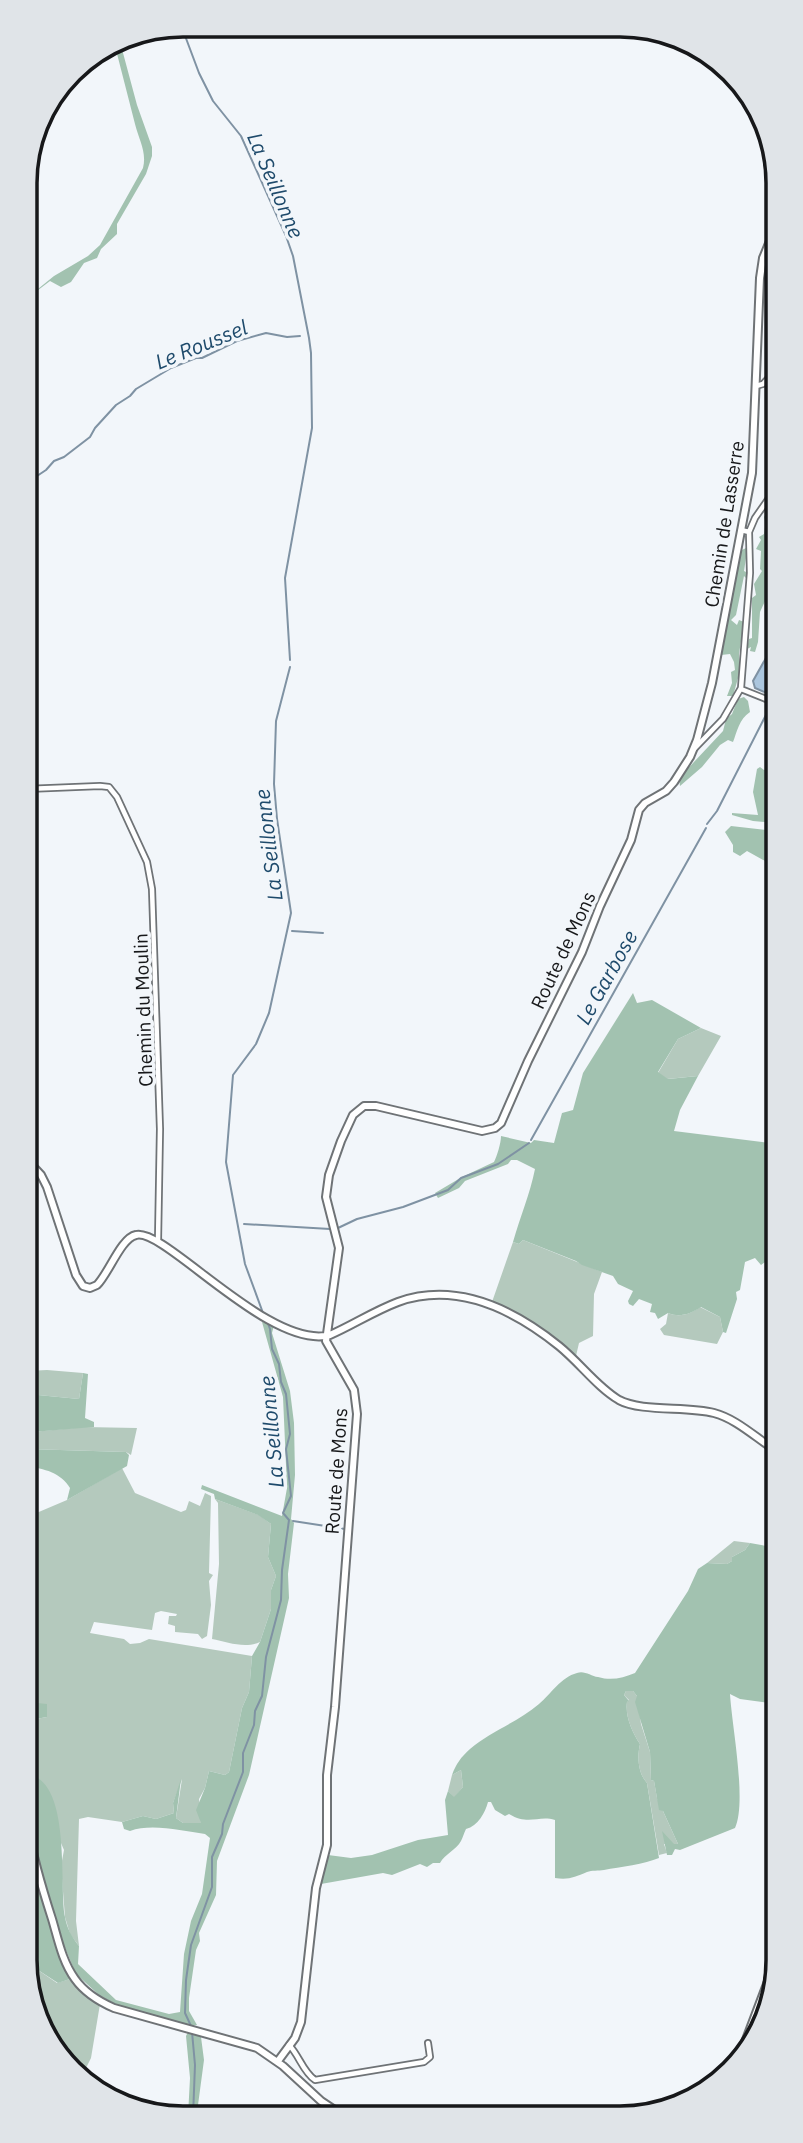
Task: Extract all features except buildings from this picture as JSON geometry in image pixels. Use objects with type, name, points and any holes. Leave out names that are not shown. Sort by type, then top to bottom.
[{"type":"street","name":"Chemin de Lasserre","points":[[697,740],[745,531],[753,462],[760,278],[766,251]]},
{"type":"street","points":[[756,386],[766,381]]},
{"type":"street","points":[[766,502],[745,531],[750,580],[743,690],[766,699]]},
{"type":"street","name":"Route de Mons","points":[[289,2045],[295,2038],[300,2022],[316,1888],[327,1845],[327,1775],[337,1683],[357,1413],[354,1390],[326,1341],[339,1248],[327,1210],[326,1191],[334,1159],[353,1115],[360,1108],[369,1105],[482,1131],[495,1128],[501,1123],[528,1061],[578,962],[600,906],[631,840],[639,810],[670,787],[694,749],[723,719],[743,690]]},
{"type":"street","points":[[700,730],[712,731]]},
{"type":"street","name":"Route de Mons","points":[[694,749],[697,740]]},
{"type":"street","name":"Chemin du Moulin","points":[[37,789],[109,787],[117,797],[144,856],[152,889],[160,1117],[158,1241]]},
{"type":"street","points":[[37,1171],[45,1181],[76,1275],[83,1286],[90,1287],[101,1282],[125,1243],[132,1236],[145,1235],[158,1241],[254,1311],[309,1336],[326,1336],[389,1306],[418,1296],[449,1294],[478,1300],[518,1318],[546,1336],[619,1399],[637,1405],[694,1409],[720,1415],[766,1444]]},
{"type":"street","points":[[37,1871],[63,1956],[78,1983],[95,1998],[114,2007],[257,2048],[275,2059],[328,2106]]},
{"type":"street","points":[[275,2059],[289,2045],[309,2076],[315,2080],[424,2062],[430,2057],[428,2043]]},
{"type":"green space","points":[[122,50],[152,147],[146,174],[117,224],[117,234],[101,249],[97,258],[84,263],[71,282],[61,287],[50,281],[37,291],[54,276],[88,256],[100,245],[143,168],[143,151],[117,53]]},
{"type":"green space","points":[[765,527],[766,599],[760,612],[755,652],[750,651],[751,647],[747,649],[749,639],[752,638],[752,598],[756,595],[754,584],[762,571],[761,551],[756,549]]},
{"type":"green space","points":[[746,548],[748,555],[744,571],[748,573],[747,579],[744,576],[736,615],[731,620],[737,625],[739,620],[744,622],[739,654],[740,671],[733,696],[727,696],[732,683],[731,672],[735,670],[730,654],[721,655],[721,640],[740,551]]},
{"type":"green space","points":[[744,697],[748,701],[750,712],[741,722],[733,742],[728,740],[720,745],[702,767],[680,786],[679,778],[723,731],[726,719],[732,714],[738,699]]},
{"type":"green space","points":[[760,767],[766,769],[766,822],[732,815],[758,815],[753,792],[757,769]]},
{"type":"green space","points":[[731,826],[766,830],[766,861],[747,851],[740,856],[733,852],[733,845],[725,832]]},
{"type":"green space","points":[[633,993],[637,1003],[652,1000],[701,1028],[678,1039],[658,1072],[668,1079],[698,1076],[680,1110],[674,1131],[766,1143],[766,1261],[761,1265],[755,1258],[745,1262],[740,1290],[736,1292],[737,1299],[726,1333],[723,1332],[720,1317],[701,1307],[685,1315],[668,1313],[658,1319],[655,1313],[650,1312],[652,1304],[639,1299],[633,1306],[629,1304],[633,1291],[618,1284],[613,1276],[523,1240],[519,1244],[513,1242],[535,1169],[517,1160],[511,1160],[508,1164],[465,1181],[459,1188],[438,1198],[435,1193],[494,1162],[501,1136],[531,1143],[534,1140],[554,1143],[562,1113],[573,1110],[583,1073]]},
{"type":"green space","points":[[701,1028],[721,1036],[698,1076],[667,1079],[658,1073],[678,1039]]},
{"type":"green space","points":[[523,1240],[602,1272],[594,1294],[593,1336],[579,1343],[576,1356],[539,1327],[492,1302],[513,1242],[519,1244]]},
{"type":"green space","points":[[700,1307],[720,1317],[723,1332],[717,1344],[664,1335],[660,1329],[666,1324],[668,1313],[685,1314]]},
{"type":"green space","points":[[262,1322],[274,1325],[272,1333],[290,1391],[294,1423],[295,1475],[291,1519],[294,1523],[288,1574],[289,1598],[249,1775],[217,1861],[216,1895],[199,1933],[200,1941],[196,1950],[189,1998],[189,2011],[197,2025],[189,2026],[121,2007],[99,1995],[76,1974],[60,1936],[37,1857],[37,1779],[51,1794],[57,1813],[61,1836],[65,1917],[70,1933],[79,1946],[78,1964],[116,2000],[169,2014],[180,2012],[184,1954],[191,1921],[202,1894],[210,1838],[205,1834],[167,1828],[130,1831],[124,1829],[122,1822],[143,1816],[156,1819],[174,1813],[173,1803],[181,1779],[176,1818],[183,1823],[201,1823],[196,1810],[209,1771],[225,1775],[229,1772],[242,1708],[249,1692],[252,1656],[260,1642],[271,1609],[271,1590],[276,1576],[268,1557],[271,1524],[258,1515],[215,1499],[214,1494],[201,1489],[202,1485],[282,1516],[287,1488],[283,1397]]},
{"type":"green space","points":[[37,1370],[83,1373],[79,1399],[38,1395]]},
{"type":"green space","points":[[83,1373],[88,1374],[85,1418],[94,1422],[94,1427],[37,1432],[37,1390],[38,1395],[79,1399]]},
{"type":"green space","points":[[84,1427],[137,1428],[131,1455],[126,1452],[37,1449],[37,1432]]},
{"type":"green space","points":[[37,1449],[126,1452],[129,1455],[127,1466],[67,1500],[70,1488],[57,1475],[37,1469]]},
{"type":"green space","points":[[122,1468],[135,1493],[181,1512],[186,1510],[189,1501],[200,1506],[205,1493],[211,1496],[209,1573],[213,1575],[209,1581],[211,1605],[207,1636],[202,1639],[198,1634],[175,1632],[175,1626],[168,1624],[169,1616],[177,1614],[161,1611],[155,1613],[152,1630],[94,1622],[90,1633],[124,1639],[130,1644],[149,1639],[252,1656],[249,1692],[242,1708],[229,1772],[225,1775],[209,1771],[199,1799],[201,1823],[183,1823],[176,1818],[182,1779],[173,1803],[174,1813],[156,1819],[143,1816],[122,1822],[88,1817],[79,1819],[76,1921],[79,1946],[70,1934],[65,1917],[61,1866],[64,1850],[37,1787],[37,1719],[47,1717],[37,1711],[37,1513],[67,1500]]},
{"type":"green space","points":[[215,1499],[259,1515],[271,1524],[268,1557],[276,1576],[271,1590],[271,1609],[260,1642],[254,1644],[236,1644],[212,1639],[219,1564],[218,1503]]},
{"type":"green space","points":[[734,1541],[750,1543],[727,1564],[707,1563]]},
{"type":"green space","points":[[750,1543],[766,1546],[766,1702],[740,1699],[730,1694],[740,1800],[735,1828],[680,1850],[675,1849],[672,1855],[667,1855],[662,1831],[674,1844],[678,1844],[663,1811],[659,1810],[654,1781],[651,1780],[650,1752],[635,1702],[637,1696],[633,1691],[626,1691],[624,1695],[629,1701],[628,1718],[640,1744],[639,1765],[647,1783],[659,1858],[589,1871],[572,1878],[555,1878],[555,1820],[528,1820],[509,1814],[505,1816],[488,1802],[480,1818],[466,1829],[459,1844],[440,1863],[427,1867],[420,1864],[392,1875],[383,1873],[321,1884],[328,1855],[351,1858],[372,1855],[418,1840],[448,1835],[445,1800],[448,1791],[454,1797],[463,1787],[461,1770],[452,1775],[467,1752],[531,1710],[571,1675],[582,1672],[612,1679],[635,1673],[688,1591],[698,1569],[707,1563],[727,1564],[732,1561],[732,1557],[745,1550]]},
{"type":"green space","points":[[626,1691],[633,1691],[637,1696],[641,1724],[650,1752],[651,1780],[654,1781],[657,1798],[678,1844],[664,1844],[667,1853],[659,1855],[647,1783],[639,1765],[640,1744],[628,1718],[629,1700],[624,1695]]},
{"type":"green space","points":[[37,1703],[47,1704],[47,1717],[37,1719]]},
{"type":"green space","points":[[461,1770],[463,1787],[454,1798],[448,1791],[452,1775]]},
{"type":"green space","points":[[37,1879],[61,1960],[70,1979],[58,1983],[38,1970]]},
{"type":"green space","points":[[38,1970],[57,1983],[70,1979],[100,2004],[91,2058],[85,2069],[56,2033],[39,1982]]},
{"type":"green space","points":[[188,2032],[201,2037],[204,2060],[198,2106],[189,2106],[190,2078],[186,2036]]},
{"type":"water","points":[[766,658],[766,693],[755,688],[753,681]]},
{"type":"waterway","name":"La Seillonne","points":[[186,37],[213,101],[241,136],[286,236],[293,256],[309,338],[312,428],[285,578],[290,660]]},
{"type":"waterway","name":"Le Roussel","points":[[37,476],[90,437],[116,405],[136,389],[171,368],[202,358],[237,341],[266,333],[287,337],[300,336]]},
{"type":"waterway","name":"La Seillonne","points":[[263,1313],[245,1264],[226,1162],[233,1075],[256,1044],[269,1013],[291,913],[274,784],[276,721],[290,667]]},
{"type":"waterway","name":"Le Garbose","points":[[707,824],[717,811],[766,715]]},
{"type":"waterway","name":"Le Garbose","points":[[531,1140],[706,828]]},
{"type":"waterway","points":[[292,931],[323,933]]},
{"type":"waterway","name":"Le Garbose","points":[[338,1228],[357,1219],[403,1207],[448,1190],[461,1178],[498,1164],[529,1143]]},
{"type":"waterway","name":"Le Garbose","points":[[244,1224],[330,1229]]},
{"type":"waterway","name":"La Seillonne","points":[[191,2026],[185,2013],[191,1945],[212,1887],[212,1857],[243,1772],[243,1753],[262,1696],[266,1657],[281,1600],[289,1520],[283,1513],[291,1496],[286,1449],[290,1434],[286,1394],[281,1382],[279,1364],[272,1349],[267,1321]]},
{"type":"waterway","points":[[293,1521],[345,1529]]},
{"type":"waterway","name":"La Seillonne","points":[[192,2032],[195,2065],[193,2106]]}]
